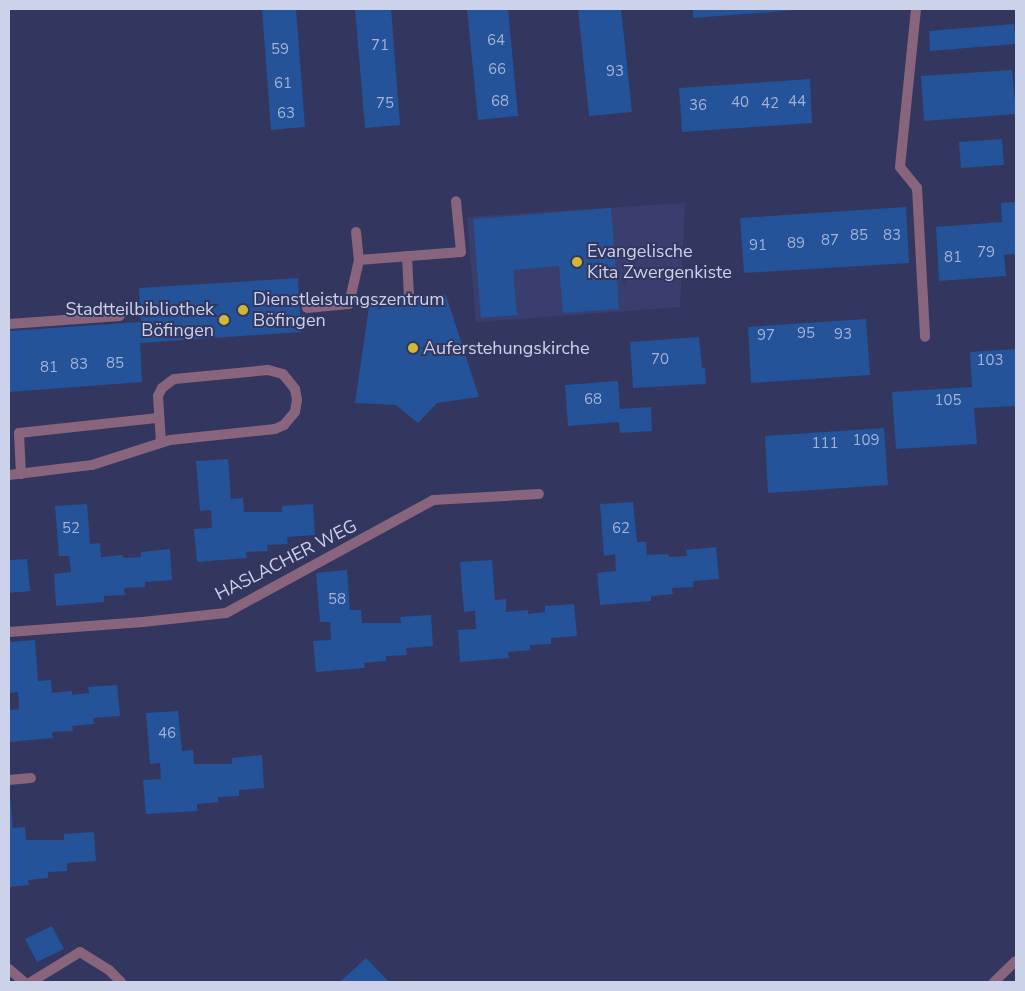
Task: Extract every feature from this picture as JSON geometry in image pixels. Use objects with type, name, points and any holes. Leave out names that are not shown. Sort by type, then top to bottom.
[{"type":"street","points":[[916,9],[900,167],[918,188],[925,337]]},
{"type":"street","points":[[359,260],[461,252],[456,201]]},
{"type":"street","points":[[307,308],[348,304],[359,260],[356,232]]},
{"type":"street","points":[[407,256],[410,297]]},
{"type":"street","points":[[9,324],[120,316]]},
{"type":"street","points":[[9,476],[92,465],[161,442],[275,429],[291,418],[296,408],[297,396],[289,379],[272,370],[178,377],[165,384],[157,401],[161,442]]},
{"type":"street","points":[[21,474],[19,433],[158,418]]},
{"type":"street","name":"HASLACHER WEG","points":[[9,632],[143,622],[226,613],[434,500],[539,494]]},
{"type":"street","points":[[9,780],[31,778]]},
{"type":"street","points":[[31,982],[80,952],[110,970],[121,982]]},
{"type":"street","points":[[994,982],[1016,962]]},
{"type":"street","points":[[9,969],[24,982]]},
{"type":"shaded area","name":"Evangelische Kita Zwergenkiste","points":[[685,203],[680,307],[476,322],[467,217]]},
{"type":"building","points":[[262,9],[296,9],[305,127],[271,130]]},
{"type":"building","points":[[355,9],[391,9],[400,125],[365,128]]},
{"type":"building","points":[[467,9],[508,9],[518,116],[478,120]]},
{"type":"building","points":[[578,9],[621,9],[632,112],[589,116]]},
{"type":"building","points":[[693,9],[797,9],[797,10],[693,18]]},
{"type":"building","points":[[1014,24],[1016,44],[930,51],[929,31]]},
{"type":"building","points":[[1012,70],[1016,114],[924,121],[921,76]]},
{"type":"building","points":[[810,79],[812,123],[682,132],[679,88]]},
{"type":"building","points":[[1002,139],[1004,165],[961,168],[959,142]]},
{"type":"building","points":[[1016,202],[1016,254],[1004,255],[1006,276],[939,281],[936,227],[1002,222],[1001,203]]},
{"type":"building","points":[[906,207],[909,263],[744,273],[740,218]]},
{"type":"building","points":[[611,208],[619,309],[563,313],[559,266],[513,270],[517,315],[481,318],[473,219]]},
{"type":"building","points":[[298,278],[301,332],[140,343],[142,382],[9,392],[9,331],[141,322],[139,288]]},
{"type":"building","name":"Auferstehungskirche","points":[[446,295],[479,397],[437,403],[418,423],[396,405],[355,403],[370,300]]},
{"type":"building","points":[[866,319],[870,375],[751,383],[748,327]]},
{"type":"building","points":[[699,337],[702,368],[705,368],[706,384],[633,388],[630,342]]},
{"type":"building","points":[[1016,349],[1016,406],[974,408],[977,444],[896,449],[892,392],[972,387],[970,352]]},
{"type":"building","points":[[618,381],[620,409],[651,407],[652,431],[620,433],[619,422],[568,426],[565,385]]},
{"type":"building","points":[[884,428],[888,485],[768,493],[765,436]]},
{"type":"building","points":[[228,459],[231,499],[243,498],[244,512],[282,512],[282,506],[313,504],[315,535],[287,537],[288,544],[267,545],[268,551],[246,552],[247,558],[197,562],[194,529],[212,528],[211,510],[200,511],[196,461]]},
{"type":"building","points":[[633,502],[637,542],[646,542],[647,555],[668,554],[669,557],[687,556],[686,550],[716,547],[719,579],[693,581],[693,587],[672,588],[673,594],[651,596],[651,601],[600,605],[597,573],[616,571],[615,554],[604,556],[600,504]]},
{"type":"building","points":[[87,504],[90,544],[100,543],[101,557],[123,555],[123,558],[141,557],[141,552],[170,549],[172,580],[145,582],[145,587],[124,588],[125,595],[104,596],[104,602],[56,606],[54,574],[71,572],[69,556],[59,556],[55,506]]},
{"type":"building","points":[[27,559],[30,591],[9,593],[9,560]]},
{"type":"building","points":[[492,560],[495,600],[506,599],[506,612],[528,610],[528,614],[545,612],[545,606],[574,604],[577,636],[551,638],[551,644],[530,645],[530,650],[508,652],[509,658],[460,662],[458,630],[476,629],[475,611],[464,612],[460,562]]},
{"type":"building","points":[[347,570],[350,610],[361,610],[362,623],[401,623],[400,617],[431,615],[433,646],[406,648],[407,655],[386,656],[386,661],[364,663],[365,668],[316,672],[313,641],[331,640],[330,622],[320,622],[316,573]]},
{"type":"building","points":[[35,640],[38,681],[51,680],[52,693],[72,691],[72,695],[89,693],[88,687],[117,685],[120,716],[93,718],[94,724],[72,726],[73,731],[52,732],[53,738],[9,742],[9,710],[19,709],[18,692],[9,693],[9,642]]},
{"type":"building","points":[[178,711],[182,751],[193,750],[194,764],[232,764],[232,758],[262,755],[264,788],[239,790],[239,796],[218,797],[218,802],[197,804],[197,811],[146,814],[143,780],[161,779],[160,763],[150,764],[146,713]]},
{"type":"building","points":[[9,784],[13,828],[25,827],[26,840],[64,840],[64,834],[94,832],[96,861],[67,863],[67,871],[48,872],[48,878],[28,880],[29,885],[9,887]]},
{"type":"building","points":[[52,926],[64,949],[37,962],[25,939]]},
{"type":"building","points":[[366,958],[389,982],[340,982]]},
{"type":"place","name":"Evangelische Kita Zwergenkiste","points":[[577,262]]},
{"type":"place","name":"Dienstleistungszentrum Böfingen","points":[[243,310]]},
{"type":"place","name":"Stadtteilbibliothek Böfingen","points":[[224,320]]},
{"type":"place","name":"Auferstehungskirche","points":[[413,348]]}]
